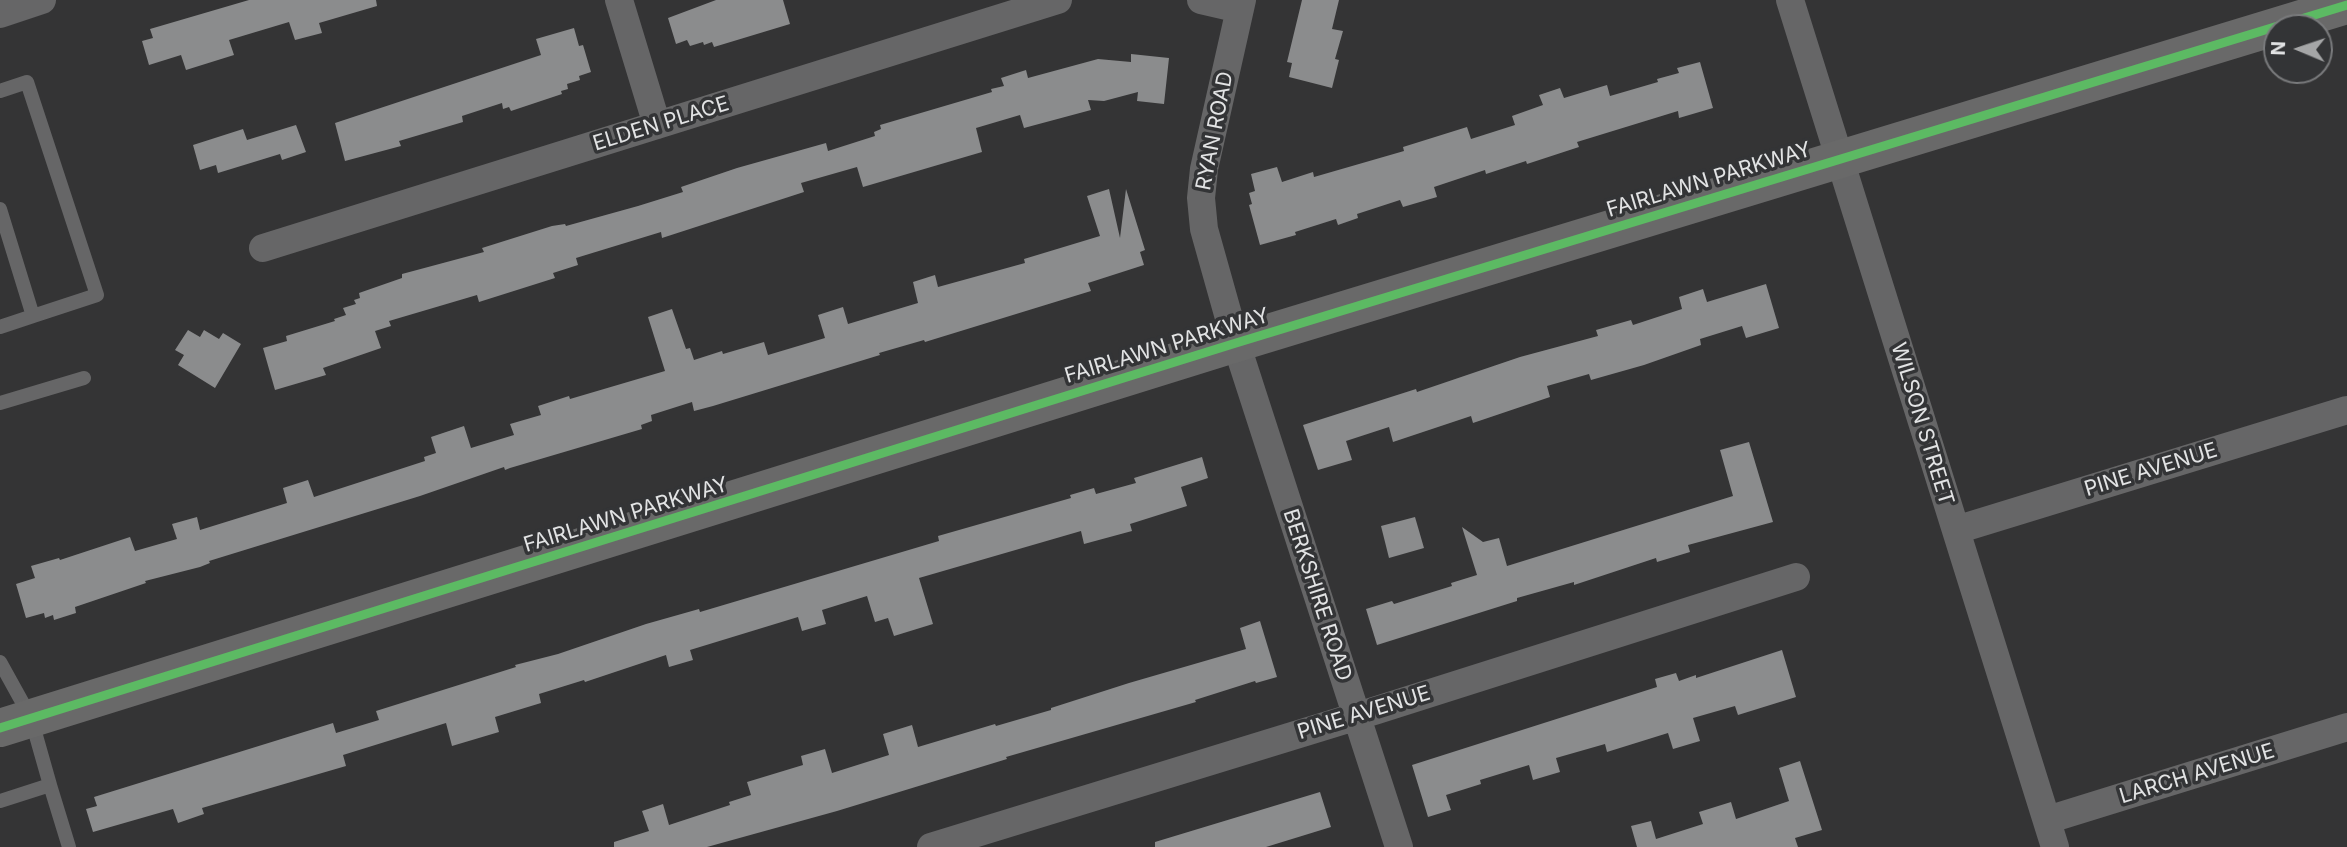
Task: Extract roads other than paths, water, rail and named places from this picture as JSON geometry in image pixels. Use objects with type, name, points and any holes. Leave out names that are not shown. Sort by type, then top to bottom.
[{"type":"street","points":[[0,14],[42,0]]},
{"type":"street","points":[[619,0],[657,125]]},
{"type":"street","name":"ELDEN PLACE","points":[[263,248],[1058,0]]},
{"type":"street","points":[[1201,0],[1241,4]]},
{"type":"street","name":"WILSON STREET","points":[[1790,0],[2055,847]]},
{"type":"street","name":"RYAN ROAD","points":[[1236,343],[1204,229],[1202,198],[1204,169],[1241,4]]},
{"type":"street","name":"FAIRLAWN PARKWAY","points":[[16,723],[1236,343],[2347,5]]},
{"type":"street","name":"BERKSHIRE ROAD","points":[[1236,343],[1399,847]]},
{"type":"street","name":"PINE AVENUE","points":[[1956,530],[2347,410]]},
{"type":"street","name":"PINE AVENUE","points":[[932,847],[1796,577]]},
{"type":"street","name":"LARCH AVENUE","points":[[2047,820],[2347,727]]},
{"type":"lane","points":[[0,91],[27,82],[97,295],[0,327]]},
{"type":"lane","points":[[0,209],[33,316]]},
{"type":"lane","points":[[0,403],[84,378]]},
{"type":"lane","points":[[0,663],[16,723],[50,785],[69,847]]},
{"type":"lane","points":[[0,802],[50,785]]}]
